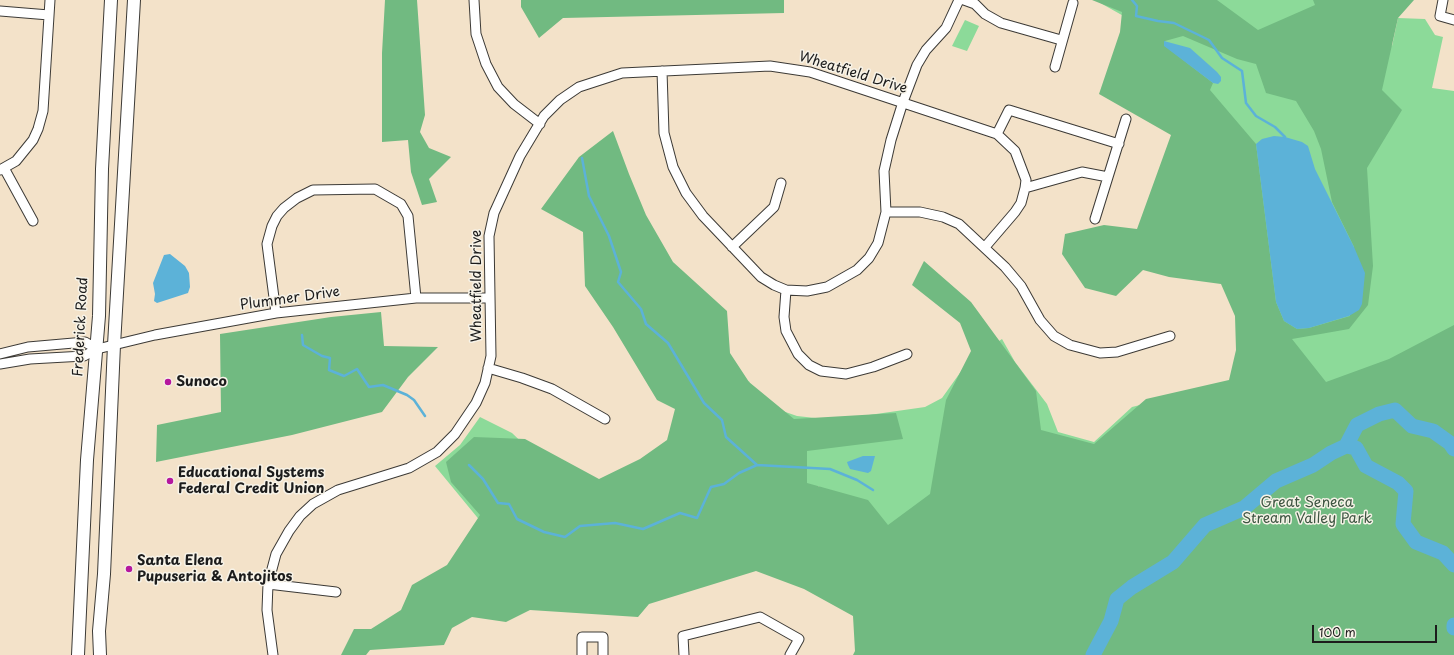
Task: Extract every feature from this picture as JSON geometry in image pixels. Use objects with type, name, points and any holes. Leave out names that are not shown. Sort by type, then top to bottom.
[{"type":"main road","name":"Frederick Road","points":[[78,655],[87,460],[96,349],[102,169],[111,0]]},
{"type":"main road","points":[[100,655],[99,631],[104,574],[114,345],[134,0]]},
{"type":"street","points":[[33,221],[2,169],[16,161],[26,150],[38,129],[43,111],[50,0]]},
{"type":"street","points":[[474,0],[476,34],[486,64],[498,87],[514,104],[540,124]]},
{"type":"street","points":[[662,71],[664,133],[673,167],[686,193],[703,216],[761,278],[786,290],[807,291],[827,287],[857,270],[869,258],[878,243],[886,212],[884,172],[891,140],[903,102],[917,65],[926,50],[946,28],[959,0]]},
{"type":"street","points":[[964,0],[975,4],[985,14],[1002,23],[1061,40]]},
{"type":"street","points":[[1443,0],[1440,16],[1454,20]]},
{"type":"street","points":[[1055,66],[1072,3]]},
{"type":"street","points":[[0,11],[49,15]]},
{"type":"street","name":"Wheatfield Drive","points":[[273,655],[267,610],[268,584],[276,554],[289,531],[300,516],[313,504],[338,490],[409,468],[437,452],[455,434],[469,416],[485,384],[491,356],[489,236],[494,213],[520,156],[544,116],[560,100],[579,87],[622,73],[751,66],[790,68],[810,72],[997,134],[1015,151],[1026,180],[1021,203],[985,247]]},
{"type":"street","points":[[997,134],[1009,110],[1118,144]]},
{"type":"street","points":[[1095,219],[1126,119]]},
{"type":"street","points":[[1025,188],[1082,172],[1108,177]]},
{"type":"street","points":[[732,247],[774,207],[782,183]]},
{"type":"street","points":[[276,313],[267,244],[272,226],[277,216],[284,208],[297,198],[313,190],[375,189],[401,204],[408,216],[416,298]]},
{"type":"street","points":[[886,212],[920,212],[943,217],[959,224],[1005,267],[1021,286],[1040,320],[1054,336],[1070,345],[1100,353],[1117,352],[1170,336]]},
{"type":"street","points":[[786,290],[784,317],[786,331],[798,354],[810,365],[821,371],[846,374],[873,367],[907,354]]},
{"type":"street","name":"Plummer Drive","points":[[0,364],[30,359],[84,356],[96,349],[155,335],[276,313],[416,298],[490,298]]},
{"type":"street","points":[[0,354],[28,347],[85,342],[96,349]]},
{"type":"street","points":[[488,368],[552,389],[605,419]]},
{"type":"street","points":[[268,584],[336,592]]},
{"type":"street","points":[[684,655],[683,636],[760,617],[799,639],[790,655]]},
{"type":"street","points":[[582,655],[582,637],[603,637],[604,655]]},
{"type":"green space","points":[[385,0],[417,0],[425,115],[420,132],[429,148],[451,157],[429,179],[437,202],[422,205],[411,172],[408,140],[382,142],[382,53]]},
{"type":"green space","points":[[521,0],[784,0],[784,13],[563,18],[539,38],[521,7]]},
{"type":"green space","name":"Great Seneca Stream Valley Park","points":[[1092,0],[1217,0],[1258,30],[1315,5],[1313,0],[1414,0],[1398,18],[1382,90],[1402,110],[1367,168],[1373,266],[1368,305],[1349,329],[1292,339],[1326,382],[1389,359],[1454,325],[1454,655],[853,655],[855,651],[853,616],[804,589],[756,571],[649,604],[638,617],[530,610],[506,622],[472,617],[452,628],[444,645],[370,650],[366,655],[341,655],[354,629],[371,629],[401,610],[412,585],[447,565],[480,515],[451,482],[446,462],[474,437],[525,439],[599,479],[640,459],[667,440],[675,409],[657,400],[613,327],[585,286],[583,232],[541,209],[579,157],[613,131],[646,215],[673,262],[727,311],[730,353],[749,382],[794,419],[896,413],[903,439],[807,451],[807,483],[868,500],[888,525],[930,494],[946,400],[971,351],[960,323],[912,285],[924,261],[971,302],[1036,391],[1041,430],[1094,444],[1146,399],[1229,380],[1236,350],[1235,316],[1221,284],[1169,277],[1143,270],[1116,296],[1085,288],[1062,254],[1065,234],[1104,225],[1137,229],[1171,135],[1099,94],[1120,32],[1122,12]],"holes":[[[1183,36],[1237,59],[1256,64],[1266,93],[1296,101],[1314,131],[1321,149],[1332,202],[1354,247],[1350,316],[1309,328],[1297,329],[1284,321],[1276,302],[1256,144],[1210,90],[1213,83],[1165,46],[1165,41]]]},
{"type":"green space","name":"Great Seneca Stream Valley Park","points":[[1095,0],[1351,0],[1392,46],[1398,18],[1425,19],[1435,35],[1443,37],[1432,88],[1454,91],[1454,655],[873,655],[819,486],[486,528],[435,466],[460,445],[480,417],[512,433],[533,453],[590,488],[650,468],[675,430],[749,381],[752,389],[768,406],[797,416],[834,420],[925,407],[942,398],[967,363],[1002,339],[1015,362],[1047,404],[1058,432],[1094,442],[1132,407],[1264,374],[1136,23]]},
{"type":"green space","points":[[965,20],[979,26],[967,51],[952,46]]},
{"type":"green space","points":[[381,312],[384,346],[438,347],[408,377],[382,412],[292,435],[156,462],[157,425],[221,412],[220,334],[331,317]]},
{"type":"water","points":[[1164,41],[1190,48],[1217,72],[1221,77],[1221,81],[1218,84],[1213,83],[1164,46]]},
{"type":"water","points":[[1274,136],[1285,137],[1302,142],[1308,146],[1315,169],[1354,247],[1365,273],[1362,304],[1359,310],[1349,316],[1309,328],[1297,329],[1284,321],[1276,302],[1256,144],[1262,139]]},
{"type":"water","points":[[170,254],[185,266],[189,273],[190,287],[188,293],[157,303],[154,301],[155,294],[153,283],[164,255]]},
{"type":"water","points":[[863,456],[875,456],[871,471],[868,473],[850,469],[847,462]]},
{"type":"waterway","points":[[1132,0],[1137,6],[1136,16],[1174,23],[1209,40],[1222,58],[1242,71],[1246,103],[1256,116],[1275,127],[1285,137]]},
{"type":"waterway","points":[[582,158],[589,196],[609,236],[621,272],[618,282],[641,309],[646,324],[668,343],[704,403],[722,420],[726,437],[757,465],[830,469],[857,480],[873,490]]},
{"type":"waterway","points":[[302,335],[303,345],[322,356],[330,358],[329,370],[344,376],[357,369],[369,387],[383,385],[407,395],[414,400],[425,416]]},
{"type":"waterway","points":[[1346,446],[1357,425],[1379,414],[1395,410],[1412,426],[1433,431],[1450,443],[1454,449]]},
{"type":"waterway","points":[[1093,655],[1111,621],[1117,599],[1132,587],[1173,562],[1205,525],[1244,508],[1276,481],[1313,465],[1331,453],[1346,446],[1356,448],[1366,466],[1398,483],[1406,491],[1403,524],[1416,542],[1443,553],[1454,565]]},
{"type":"waterway","points":[[469,465],[483,479],[498,503],[509,504],[517,519],[544,532],[565,537],[580,526],[615,523],[643,529],[680,513],[697,518],[711,487],[724,484],[739,473],[757,465]]},
{"type":"place","name":"Sunoco","points":[[168,382]]},
{"type":"place","name":"Educational Systems Federal Credit Union","points":[[170,481]]},
{"type":"place","name":"Santa Elena Pupuseria & Antojitos","points":[[129,569]]}]
